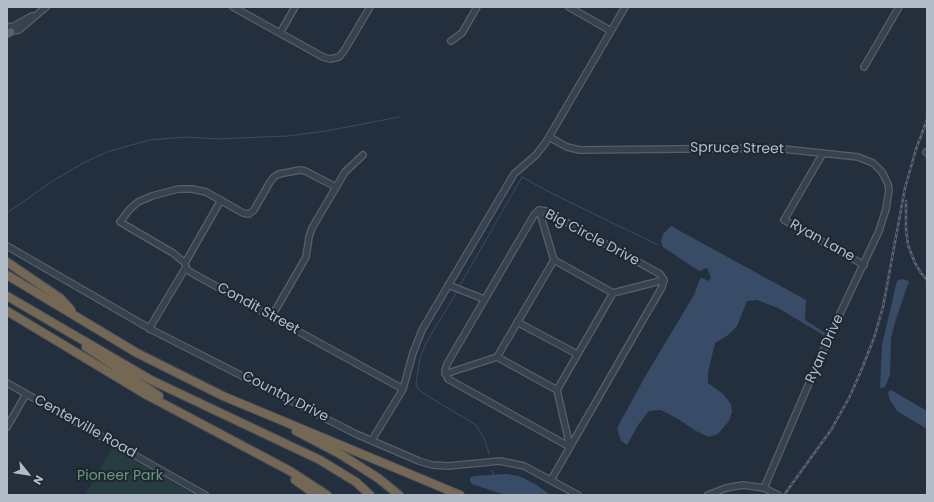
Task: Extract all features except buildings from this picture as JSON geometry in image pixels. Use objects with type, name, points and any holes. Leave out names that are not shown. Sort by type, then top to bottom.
[{"type":"highway","points":[[7,262],[60,298],[82,320]]},
{"type":"highway","points":[[7,275],[142,356],[223,396],[460,495]]},
{"type":"highway","points":[[8,296],[197,422]]},
{"type":"highway","points":[[8,296],[152,380],[208,408],[320,460],[356,482],[370,495]]},
{"type":"highway","points":[[7,311],[145,394],[290,471],[327,495]]},
{"type":"highway","points":[[264,414],[340,454],[378,478],[399,495]]},
{"type":"highway","points":[[269,460],[316,495]]},
{"type":"street","points":[[8,31],[19,30],[24,27],[46,7]]},
{"type":"street","points":[[233,7],[326,58],[335,58],[341,55],[370,7]]},
{"type":"street","points":[[280,33],[294,7]]},
{"type":"street","points":[[451,41],[462,33],[477,7]]},
{"type":"street","points":[[569,7],[611,31]]},
{"type":"street","points":[[372,440],[403,389],[413,353],[422,330],[448,284],[514,174],[541,150],[625,7]]},
{"type":"street","points":[[864,67],[899,7]]},
{"type":"street","name":"Spruce Street","points":[[549,137],[567,147],[580,150],[770,147],[858,157],[873,163],[879,168],[888,184],[889,190],[886,209]]},
{"type":"street","name":"Ryan Lane","points":[[823,153],[784,220],[864,265]]},
{"type":"street","points":[[272,316],[305,260],[308,253],[310,232],[345,172],[363,155]]},
{"type":"street","points":[[149,329],[221,200],[243,213],[249,214],[254,210],[274,177],[279,174],[300,170],[310,173],[336,187]]},
{"type":"street","name":"Condit Street","points":[[221,200],[199,190],[186,189],[169,191],[145,198],[138,202],[129,210],[120,222],[173,253],[185,265],[186,269],[192,273],[403,389]]},
{"type":"street","name":"Ryan Drive","points":[[764,488],[828,339],[879,231],[886,209]]},
{"type":"street","points":[[540,210],[554,260],[613,293],[664,280]]},
{"type":"street","name":"Big Circle Drive","points":[[446,374],[445,371],[447,364],[484,299],[534,215],[540,210],[546,211],[660,274],[664,280]]},
{"type":"street","name":"Country Drive","points":[[7,246],[149,329],[333,422],[419,461],[432,465],[448,466],[500,461],[524,466],[578,495]]},
{"type":"street","points":[[554,260],[497,357],[446,374],[448,379],[570,447]]},
{"type":"street","points":[[551,480],[662,287],[664,280]]},
{"type":"street","points":[[448,284],[484,299]]},
{"type":"street","points":[[570,447],[557,390],[613,293]]},
{"type":"street","points":[[517,322],[577,354]]},
{"type":"street","points":[[497,357],[557,390]]},
{"type":"street","name":"Centerville Road","points":[[7,383],[205,495]]},
{"type":"street","points":[[7,426],[26,394]]},
{"type":"street","points":[[708,495],[726,488],[743,485],[764,488],[778,495]]},
{"type":"green space","name":"Pioneer Park","points":[[112,448],[195,495],[85,495]]},
{"type":"water","points":[[671,226],[806,300],[805,320],[827,334],[825,336],[778,308],[757,300],[747,301],[737,326],[728,335],[715,343],[708,372],[708,383],[723,394],[731,404],[732,412],[729,421],[718,434],[709,437],[661,410],[649,411],[638,425],[627,445],[621,441],[617,428],[646,375],[694,295],[700,279],[702,278],[709,281],[711,277],[707,268],[699,271],[663,247],[661,242],[663,234]]},
{"type":"water","points":[[901,279],[909,281],[891,338],[890,375],[885,387],[880,388],[882,345],[897,281]]},
{"type":"water","points":[[891,390],[927,411],[927,429],[897,411],[890,400],[888,392]]},
{"type":"water","points":[[507,474],[519,476],[535,484],[551,495],[505,495],[472,484],[470,481],[470,478],[473,476]]},
{"type":"waterway","points":[[7,213],[51,182],[85,162],[107,152],[149,140],[187,137],[216,139],[287,136],[326,131],[399,117]]},
{"type":"waterway","points":[[459,287],[522,177],[553,194],[658,245]]},
{"type":"waterway","points":[[457,292],[427,341],[420,358],[416,384],[418,389],[426,395],[476,425],[484,438],[489,454]]},
{"type":"waterway","points":[[492,470],[494,475]]},
{"type":"railway","points":[[784,495],[831,430],[849,398],[874,338],[883,307],[905,188],[916,149],[927,120]]},
{"type":"railway","points":[[906,201],[906,229],[908,245],[915,263],[927,280]]}]
